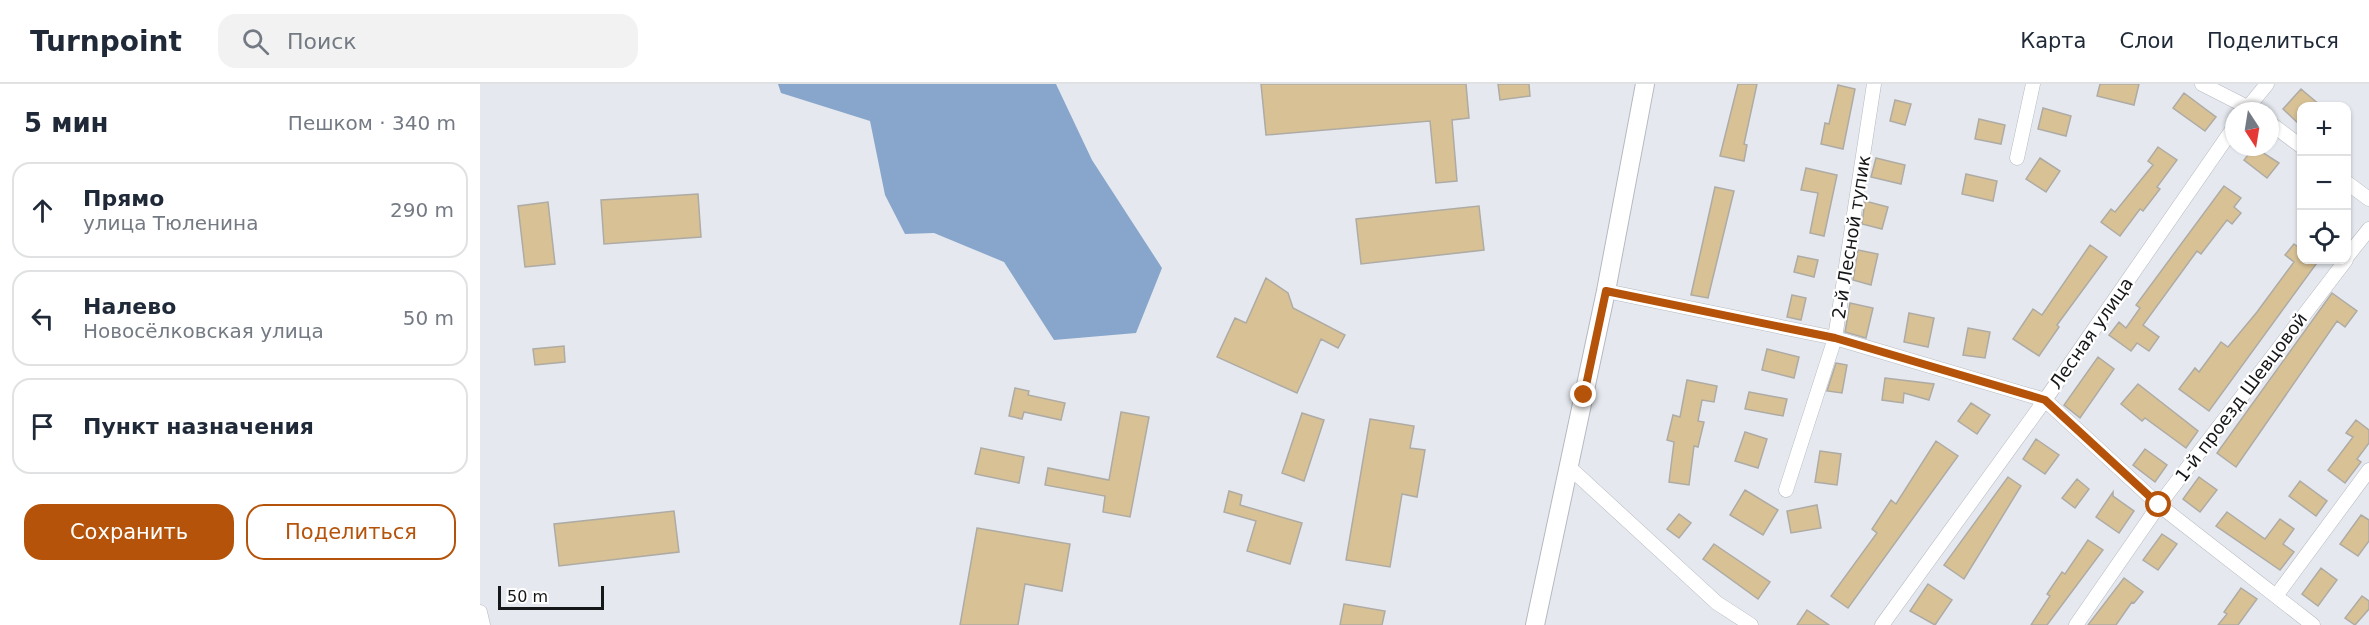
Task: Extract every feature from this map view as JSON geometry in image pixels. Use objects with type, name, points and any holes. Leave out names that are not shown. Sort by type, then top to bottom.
[{"type":"main road","points":[[1535,625],[1606,291],[1645,84]]},
{"type":"street","name":"2-й Лесной тупик","points":[[1786,490],[1835,338],[1874,84]]},
{"type":"street","points":[[2017,158],[2032,84]]},
{"type":"street","points":[[2202,84],[2236,102]]},
{"type":"street","points":[[2254,102],[2266,84]]},
{"type":"street","points":[[2279,130],[2297,144]]},
{"type":"street","name":"Лесная улица","points":[[1882,625],[2045,400],[2225,140]]},
{"type":"street","points":[[2351,186],[2369,200]]},
{"type":"street","name":"1-й проезд Шевцовой","points":[[2351,252],[2369,229]]},
{"type":"street","name":"1-й проезд Шевцовой","points":[[2076,625],[2159,505],[2342,264]]},
{"type":"street","points":[[1606,291],[1835,338],[2045,400],[2159,505],[2313,625]]},
{"type":"street","points":[[1569,467],[1717,603],[1752,625]]},
{"type":"street","points":[[2276,596],[2369,470]]},
{"type":"street","points":[[480,612],[483,625]]},
{"type":"shaded area","points":[[778,84],[1056,84],[1092,160],[1162,268],[1136,333],[1054,340],[1004,262],[934,233],[905,234],[885,195],[870,121],[781,93]]},
{"type":"building","points":[[1261,84],[1466,84],[1469,118],[1452,120],[1457,181],[1436,183],[1430,121],[1266,135]]},
{"type":"building","points":[[1498,84],[1529,84],[1530,96],[1500,100]]},
{"type":"building","points":[[1738,84],[1757,84],[1744,144],[1747,145],[1744,161],[1720,156]]},
{"type":"building","points":[[2100,84],[2139,84],[2134,105],[2097,96]]},
{"type":"building","points":[[1838,85],[1855,89],[1843,149],[1821,144],[1825,123],[1829,124]]},
{"type":"building","points":[[2301,89],[2316,102],[2297,102],[2297,122],[2283,109]]},
{"type":"building","points":[[2184,93],[2216,117],[2205,131],[2173,108]]},
{"type":"building","points":[[1895,100],[1911,104],[1905,125],[1890,121]]},
{"type":"building","points":[[2043,108],[2071,116],[2066,136],[2038,129]]},
{"type":"building","points":[[1979,119],[2005,125],[2001,144],[1975,139]]},
{"type":"building","points":[[2158,147],[2177,160],[2157,187],[2160,189],[2143,211],[2140,209],[2120,236],[2101,222],[2111,209],[2115,212],[2153,165],[2148,161]]},
{"type":"building","points":[[2247,156],[2268,156],[2279,163],[2267,178],[2244,160]]},
{"type":"building","points":[[1876,158],[1905,165],[1901,184],[1871,177]]},
{"type":"building","points":[[2040,158],[2060,171],[2046,192],[2026,179]]},
{"type":"building","points":[[1806,168],[1837,175],[1824,236],[1810,233],[1818,193],[1801,190]]},
{"type":"building","points":[[1966,174],[1997,181],[1993,201],[1962,194]]},
{"type":"building","points":[[2224,186],[2241,198],[2234,207],[2241,213],[2232,224],[2227,220],[2201,254],[2197,251],[2143,325],[2159,337],[2149,351],[2137,343],[2131,351],[2109,335],[2119,322],[2126,328],[2140,308],[2136,305]]},
{"type":"building","points":[[1715,187],[1734,191],[1708,298],[1691,295]]},
{"type":"building","points":[[698,194],[701,237],[604,244],[601,200]]},
{"type":"building","points":[[1865,201],[1888,207],[1882,229],[1862,224]]},
{"type":"building","points":[[548,202],[555,264],[525,267],[518,206]]},
{"type":"building","points":[[1479,206],[1484,250],[1361,264],[1356,219]]},
{"type":"building","points":[[2294,244],[2297,246],[2297,264],[2316,264],[2209,411],[2179,389],[2195,368],[2199,372],[2221,342],[2228,347],[2257,312],[2294,262],[2285,255]]},
{"type":"building","points":[[2090,245],[2107,257],[2057,325],[2059,327],[2039,356],[2013,339],[2033,309],[2042,315]]},
{"type":"building","points":[[1858,250],[1878,254],[1871,285],[1853,280]]},
{"type":"building","points":[[1798,256],[1818,260],[1814,277],[1794,272]]},
{"type":"building","points":[[1266,278],[1288,293],[1293,308],[1345,335],[1338,348],[1321,339],[1297,393],[1217,357],[1235,318],[1246,323]]},
{"type":"building","points":[[2332,293],[2357,311],[2345,327],[2337,321],[2236,467],[2217,453]]},
{"type":"building","points":[[1792,295],[1806,298],[1801,320],[1787,317]]},
{"type":"building","points":[[1850,303],[1873,308],[1866,338],[1845,332]]},
{"type":"building","points":[[1909,313],[1934,318],[1928,347],[1904,342]]},
{"type":"building","points":[[1968,328],[1990,332],[1985,358],[1963,355]]},
{"type":"building","points":[[564,346],[565,362],[535,365],[533,349]]},
{"type":"building","points":[[1767,349],[1799,357],[1794,378],[1762,370]]},
{"type":"building","points":[[2098,357],[2114,369],[2080,418],[2064,405]]},
{"type":"building","points":[[1836,363],[1847,365],[1842,393],[1827,391]]},
{"type":"building","points":[[1885,378],[1934,384],[1929,400],[1904,393],[1903,403],[1882,400]]},
{"type":"building","points":[[1687,380],[1717,386],[1714,402],[1702,400],[1698,421],[1704,422],[1698,447],[1694,446],[1689,485],[1669,482],[1674,442],[1667,440],[1673,415],[1680,417]]},
{"type":"building","points":[[2138,384],[2198,431],[2186,448],[2145,418],[2142,421],[2121,404]]},
{"type":"building","points":[[1015,388],[1029,391],[1028,395],[1065,403],[1061,420],[1024,412],[1022,419],[1009,416]]},
{"type":"building","points":[[1749,392],[1787,399],[1783,416],[1745,409]]},
{"type":"building","points":[[1971,403],[1990,415],[1977,434],[1958,421]]},
{"type":"building","points":[[1121,412],[1149,417],[1130,517],[1103,512],[1105,496],[1045,485],[1048,468],[1109,480]]},
{"type":"building","points":[[1302,413],[1324,420],[1304,481],[1282,473]]},
{"type":"building","points":[[1370,419],[1414,426],[1410,448],[1425,450],[1417,497],[1402,494],[1390,567],[1346,560]]},
{"type":"building","points":[[2356,420],[2369,430],[2369,443],[2357,459],[2361,462],[2345,483],[2328,470],[2353,437],[2346,433]]},
{"type":"building","points":[[1745,432],[1767,439],[1758,468],[1735,461]]},
{"type":"building","points":[[2036,439],[2059,455],[2045,474],[2023,459]]},
{"type":"building","points":[[1936,441],[1958,456],[1848,608],[1831,596],[1877,533],[1872,529],[1891,500],[1896,504]]},
{"type":"building","points":[[981,448],[1024,457],[1019,483],[975,474]]},
{"type":"building","points":[[2145,449],[2167,465],[2155,482],[2133,465]]},
{"type":"building","points":[[1820,451],[1841,454],[1837,485],[1815,482]]},
{"type":"building","points":[[2008,477],[2021,486],[1964,579],[1944,565]]},
{"type":"building","points":[[2199,477],[2217,490],[2200,512],[2183,499]]},
{"type":"building","points":[[2077,479],[2089,489],[2075,508],[2062,498]]},
{"type":"building","points":[[2300,481],[2327,501],[2316,516],[2289,496]]},
{"type":"building","points":[[1745,490],[1778,510],[1763,535],[1730,515]]},
{"type":"building","points":[[1229,491],[1242,495],[1240,505],[1302,523],[1290,564],[1247,551],[1256,521],[1224,512]]},
{"type":"building","points":[[2113,492],[2113,496],[2134,511],[2119,533],[2096,517]]},
{"type":"building","points":[[1817,505],[1821,528],[1791,533],[1787,511]]},
{"type":"building","points":[[674,511],[679,552],[559,566],[554,524]]},
{"type":"building","points":[[2227,512],[2265,539],[2280,519],[2294,529],[2283,544],[2294,552],[2280,570],[2216,526]]},
{"type":"building","points":[[1679,514],[1691,523],[1679,538],[1667,529]]},
{"type":"building","points":[[2361,515],[2369,520],[2369,541],[2358,556],[2340,544]]},
{"type":"building","points":[[977,528],[1070,544],[1062,591],[1025,584],[1018,625],[960,625]]},
{"type":"building","points":[[2162,534],[2177,544],[2158,570],[2143,560]]},
{"type":"building","points":[[2088,540],[2103,550],[2047,625],[2031,625],[2050,596],[2047,594],[2062,572],[2065,574]]},
{"type":"building","points":[[1714,544],[1770,582],[1758,599],[1703,559]]},
{"type":"building","points":[[2321,568],[2337,580],[2318,606],[2302,594]]},
{"type":"building","points":[[2124,578],[2143,592],[2134,603],[2132,602],[2116,625],[2088,625]]},
{"type":"building","points":[[1928,584],[1952,600],[1935,625],[1910,611]]},
{"type":"building","points":[[2241,588],[2257,599],[2238,625],[2218,625],[2227,614],[2224,612]]},
{"type":"building","points":[[2362,596],[2369,601],[2369,609],[2355,625],[2345,618]]},
{"type":"building","points":[[1344,604],[1385,611],[1382,625],[1340,625]]},
{"type":"building","points":[[1807,610],[1829,625],[1797,625]]},
{"type":"route","points":[[1584,395],[1606,291],[1835,338],[2045,400],[2159,505]]}]
